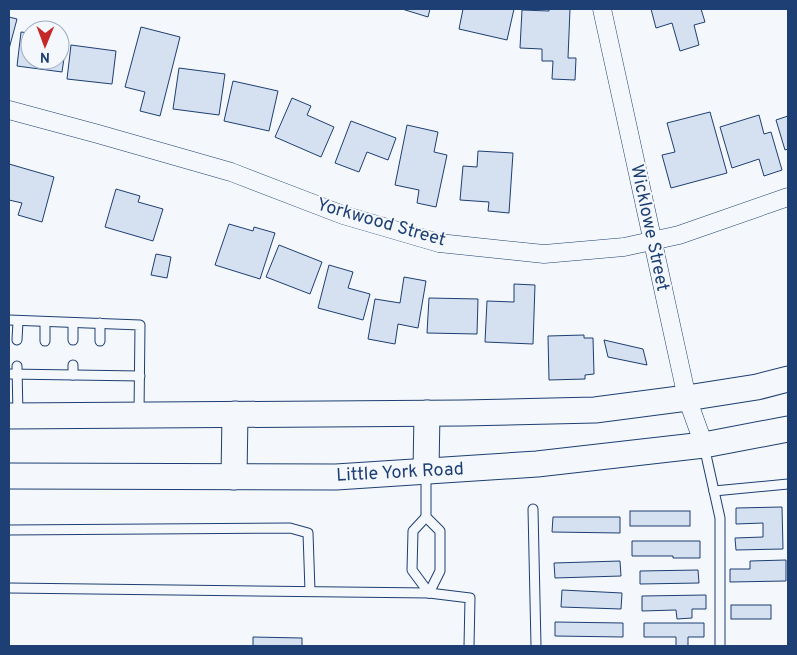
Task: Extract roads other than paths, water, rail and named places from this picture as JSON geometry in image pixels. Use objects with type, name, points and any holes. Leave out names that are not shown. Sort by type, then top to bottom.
[{"type":"main road","points":[[13,416],[595,410],[757,387],[788,378]]},
{"type":"main road","points":[[426,471],[427,413]]},
{"type":"main road","points":[[234,476],[235,414]]},
{"type":"main road","name":"Little York Road","points":[[9,476],[336,477],[537,464],[704,446],[788,429]]},
{"type":"street","name":"Wicklowe Street","points":[[602,9],[687,398],[704,446]]},
{"type":"street","name":"Yorkwood Street","points":[[9,110],[231,172],[343,215],[438,243],[544,254],[624,246],[679,235],[788,197]]},
{"type":"lane","points":[[17,340],[13,320],[140,325],[139,415]]},
{"type":"lane","points":[[45,322],[45,341]]},
{"type":"lane","points":[[73,322],[73,340]]},
{"type":"lane","points":[[100,323],[100,341]]},
{"type":"lane","points":[[73,365],[73,375]]},
{"type":"lane","points":[[13,416],[15,372],[46,371],[73,375],[100,371],[140,376]]},
{"type":"lane","points":[[704,446],[720,518],[720,646]]},
{"type":"lane","points":[[426,471],[426,517],[413,531],[412,570],[429,592]]},
{"type":"lane","points":[[714,491],[788,484]]},
{"type":"lane","points":[[534,509],[536,646]]},
{"type":"lane","points":[[426,517],[440,531],[440,571],[429,592]]},
{"type":"lane","points":[[9,530],[290,528],[308,534],[310,592]]},
{"type":"lane","points":[[9,588],[429,592],[470,598],[469,646]]}]
